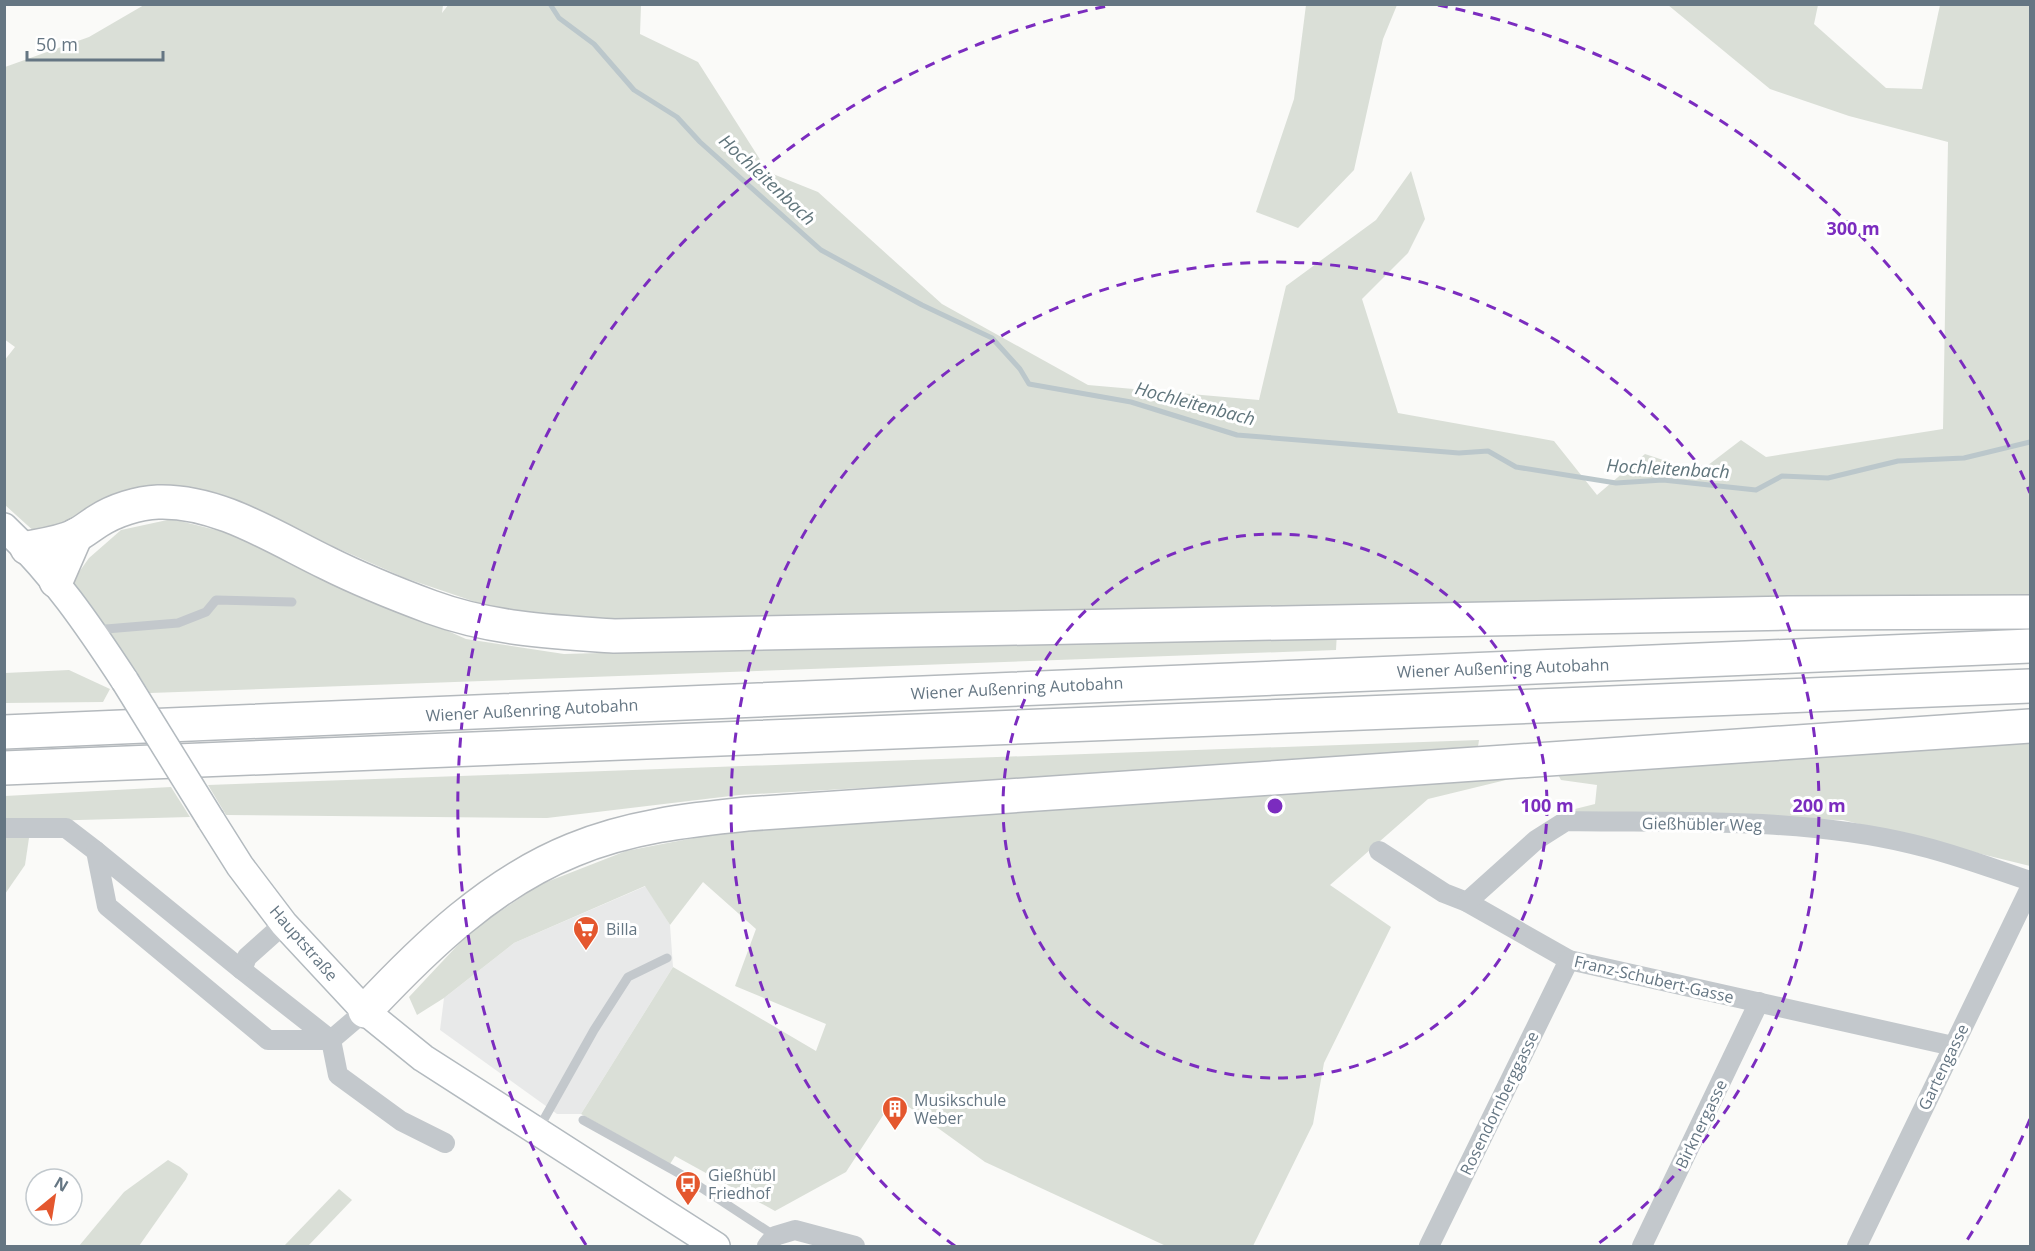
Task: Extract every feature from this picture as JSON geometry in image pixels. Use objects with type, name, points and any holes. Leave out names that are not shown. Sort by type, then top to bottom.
[{"type":"highway","points":[[16,538],[54,543],[76,536],[100,519],[135,506],[157,502],[180,503],[229,516],[378,586],[468,619],[540,632],[614,636],[1788,613],[2031,612]]},
{"type":"highway","points":[[56,581],[76,536]]},
{"type":"highway","name":"Wiener Außenring Autobahn","points":[[4,732],[2031,646]]},
{"type":"highway","points":[[4,768],[2031,686]]},
{"type":"highway","points":[[365,1011],[405,969],[496,891],[537,866],[574,849],[619,835],[668,824],[747,814],[2031,726]]},
{"type":"main road","name":"Hauptstraße","points":[[16,538],[56,581],[92,630],[240,866],[284,924],[365,1011],[423,1058],[716,1246]]},
{"type":"street","name":"Gießhübler Weg","points":[[1467,902],[1536,840],[1566,821],[1778,825],[1855,833],[1913,844],[2031,880]]},
{"type":"street","points":[[4,828],[66,828],[331,1040],[338,1075],[401,1121],[445,1143]]},
{"type":"street","points":[[96,851],[106,906],[268,1040],[331,1040],[365,1011]]},
{"type":"street","name":"Franz-Schubert-Gasse","points":[[1379,851],[1444,893],[1467,902],[1569,960],[1953,1046]]},
{"type":"street","name":"Gartengasse","points":[[1857,1246],[2031,888]]},
{"type":"street","points":[[243,970],[247,957],[284,924]]},
{"type":"street","name":"Rosendornberggasse","points":[[1429,1246],[1569,960]]},
{"type":"street","name":"Birknergasse","points":[[1642,1246],[1759,1002]]},
{"type":"street","points":[[771,1241],[795,1230],[855,1246]]},
{"type":"lane","points":[[92,630],[178,623],[206,612],[216,600],[292,602]]},
{"type":"lane","points":[[537,1133],[594,1030],[628,977],[667,958]]},
{"type":"lane","points":[[583,1120],[682,1175],[771,1241]]},
{"type":"shaded area","points":[[449,4],[641,5],[640,34],[698,62],[768,172],[818,192],[942,304],[1088,385],[1259,400],[1286,286],[1376,220],[1411,171],[1425,219],[1408,253],[1362,299],[1398,413],[1554,441],[1597,495],[1645,454],[1699,472],[1741,440],[1766,457],[1943,429],[1948,142],[1849,116],[1770,89],[1668,5],[1818,5],[1814,24],[1886,88],[1922,89],[1940,5],[2030,5],[2030,597],[1271,612],[625,619],[505,612],[405,578],[244,507],[37,534],[5,505],[4,361],[15,347],[4,339],[5,67],[89,37],[144,5],[443,5],[442,13]]},
{"type":"shaded area","points":[[1306,5],[1397,5],[1383,39],[1354,170],[1298,228],[1256,212],[1294,99]]},
{"type":"shaded area","points":[[172,519],[228,533],[466,639],[564,654],[1337,632],[1336,650],[150,693],[138,674],[111,642],[72,582],[89,558],[121,530]]},
{"type":"shaded area","points":[[69,670],[110,689],[103,702],[5,703],[5,673]]},
{"type":"shaded area","points":[[2030,736],[2030,866],[1843,820],[1555,814],[1595,804],[1597,785],[1561,780],[1556,771]]},
{"type":"shaded area","points":[[1479,740],[1477,753],[739,795],[547,818],[226,815],[208,785]]},
{"type":"shaded area","points":[[1510,779],[1428,799],[1330,885],[1391,927],[1324,1063],[1313,1124],[1253,1246],[1166,1246],[985,1162],[895,1097],[846,1172],[775,1211],[675,1156],[670,1164],[581,1114],[673,967],[816,1051],[826,1024],[735,986],[756,929],[703,882],[670,925],[645,886],[514,943],[444,998],[417,1015],[409,997],[470,932],[539,885],[626,851],[766,824]]},
{"type":"shaded area","points":[[171,787],[190,817],[5,822],[5,796]]},
{"type":"shaded area","points":[[5,837],[29,838],[25,865],[5,894]]},
{"type":"shaded area","points":[[646,886],[670,925],[673,967],[581,1114],[557,1114],[440,1030],[444,998],[514,943]]},
{"type":"shaded area","points":[[168,1160],[188,1174],[139,1246],[79,1246],[124,1192]]},
{"type":"shaded area","points":[[339,1189],[352,1200],[308,1246],[284,1246]]},
{"type":"waterway","name":"Hochleitenbach","points":[[550,4],[559,18],[594,44],[634,90],[677,117],[700,142],[821,250],[922,305],[992,338],[1020,369],[1029,384],[1131,402],[1237,435],[1459,453],[1488,451],[1516,467],[1616,483],[1663,480],[1756,490],[1782,476],[1828,478],[1898,461],[1964,458],[2030,442]]},
{"type":"place","name":"Billa","points":[[586,952]]},
{"type":"place","name":"Musikschule Weber","points":[[895,1132]]},
{"type":"place","name":"Gießhübl Friedhof","points":[[688,1207]]}]
